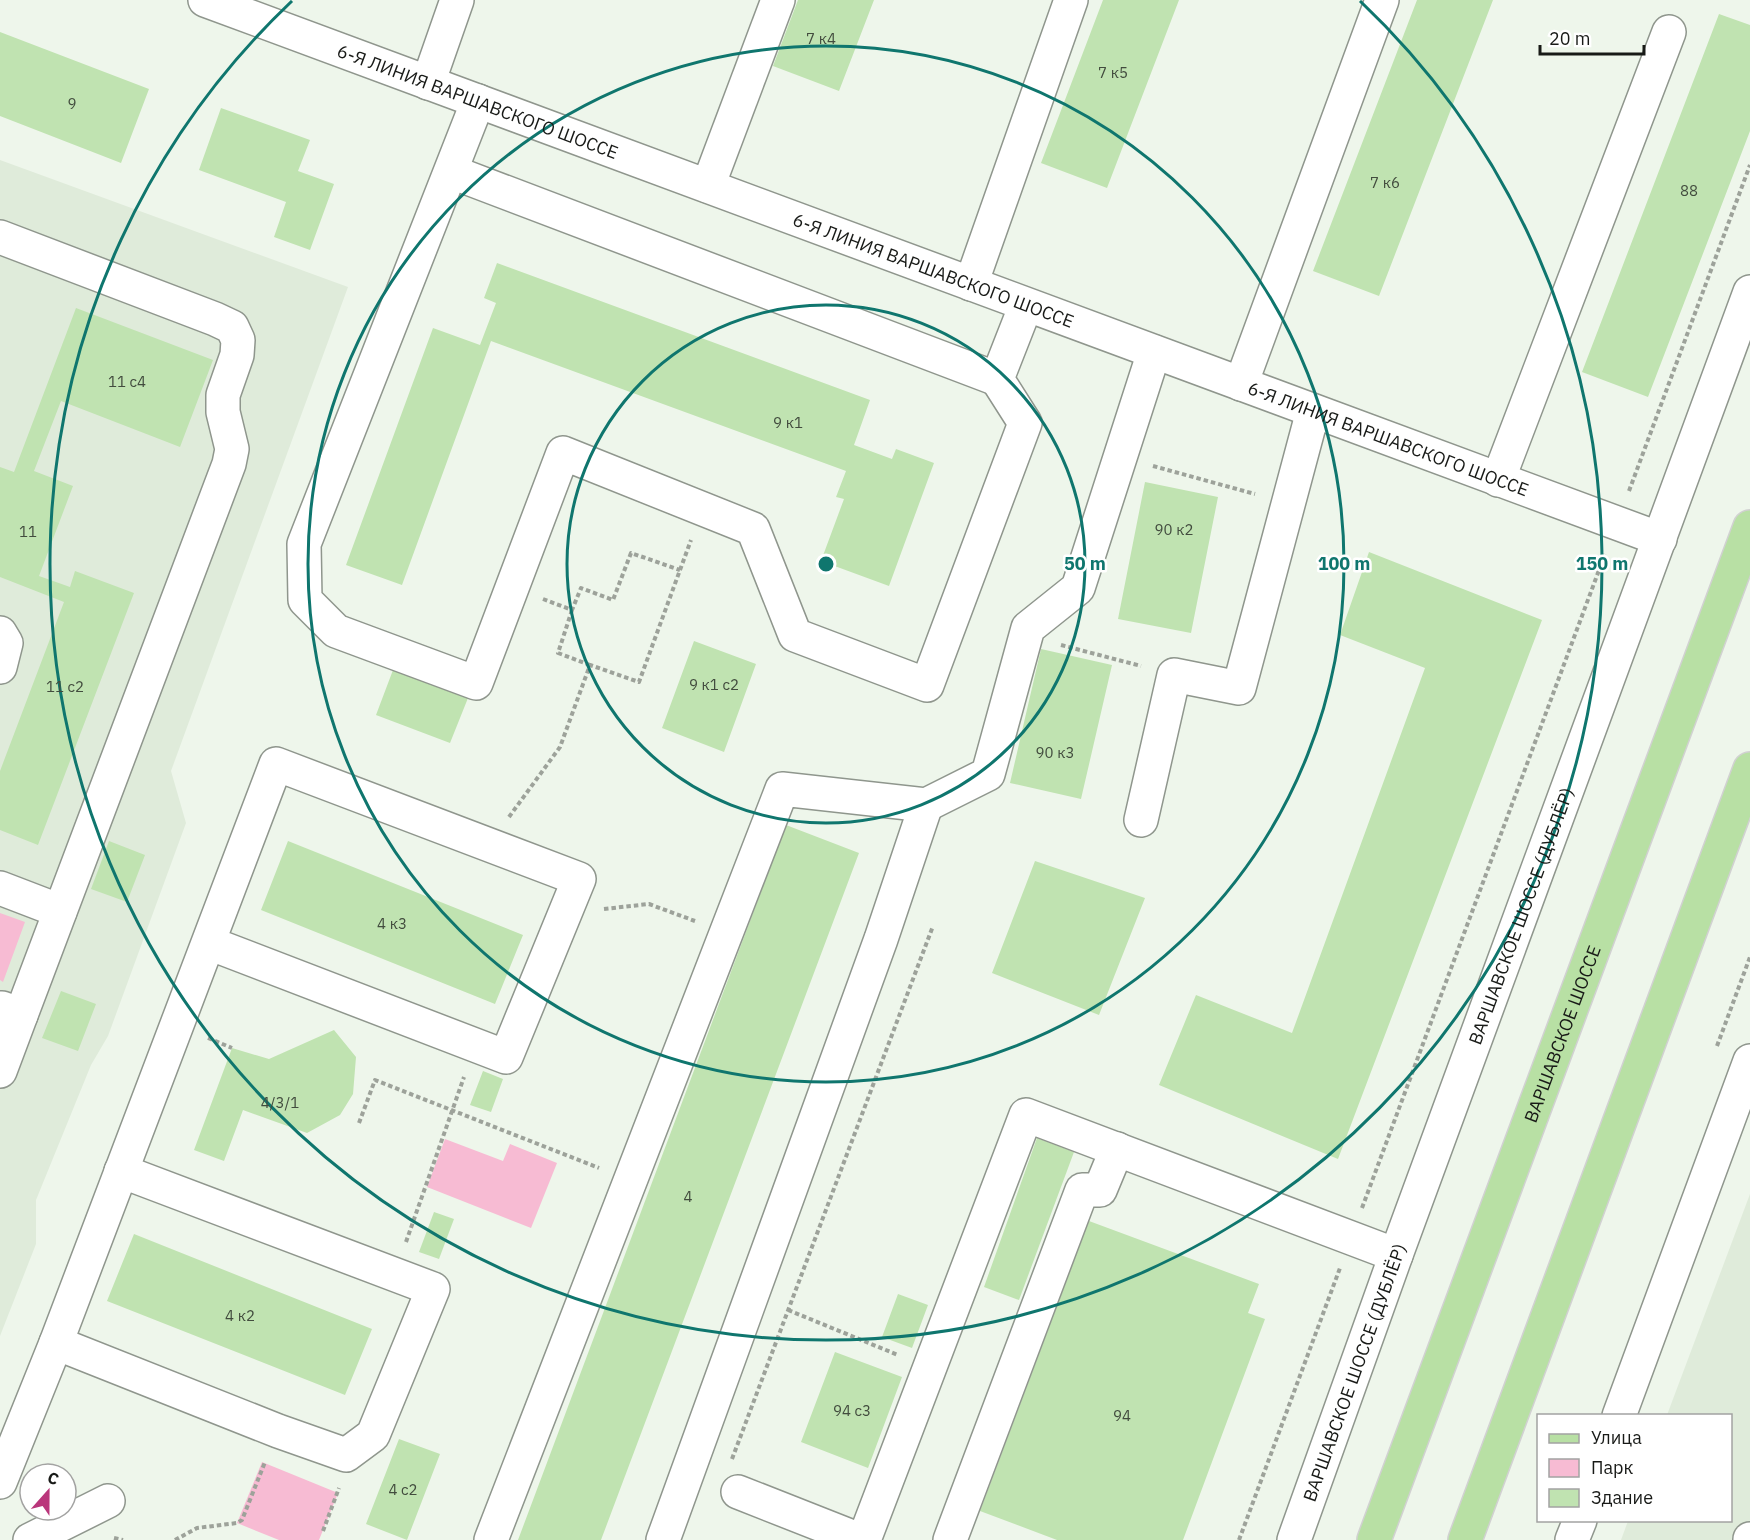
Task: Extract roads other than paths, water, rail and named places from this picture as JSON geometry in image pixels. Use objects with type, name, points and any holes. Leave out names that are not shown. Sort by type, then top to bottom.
[{"type":"main road","name":"ВАРШАВСКОЕ ШОССЕ","points":[[1374,1540],[1750,527]]},
{"type":"main road","points":[[1465,1540],[1750,770]]},
{"type":"street","name":"6-Я ЛИНИЯ ВАРШАВСКОГО ШОССЕ","points":[[205,0],[1660,539]]},
{"type":"street","points":[[428,83],[457,0]]},
{"type":"street","points":[[708,186],[778,0]]},
{"type":"street","points":[[971,284],[1071,0]]},
{"type":"street","points":[[1241,384],[1382,0]]},
{"type":"street","points":[[1498,480],[1669,32]]},
{"type":"street","points":[[452,172],[997,379],[1025,423],[927,685],[795,635],[753,530],[563,453],[476,683],[336,631],[305,600],[304,544],[478,101]]},
{"type":"street","points":[[0,237],[215,319],[232,327],[238,340],[237,355],[223,395],[222,412],[232,449],[229,464],[60,911],[11,1011],[0,1071]]},
{"type":"street","name":"ВАРШАВСКОЕ ШОССЕ (ДУБЛЁР)","points":[[1294,1540],[1396,1255],[1750,292]]},
{"type":"street","points":[[997,379],[1026,305]]},
{"type":"street","points":[[491,1540],[782,789],[926,805],[988,774],[1028,627],[1078,588],[1154,352]]},
{"type":"street","points":[[1141,820],[1174,675],[1239,688],[1312,411]]},
{"type":"street","points":[[0,633],[6,643],[0,667]]},
{"type":"street","points":[[0,1482],[56,1343],[276,764],[579,879],[506,1057],[209,943]]},
{"type":"street","points":[[663,1540],[881,939],[926,805]]},
{"type":"street","points":[[0,888],[60,911]]},
{"type":"street","points":[[1620,1414],[1750,1061]]},
{"type":"street","points":[[864,1540],[1026,1115],[1058,1137],[1117,1149],[1396,1255]]},
{"type":"street","points":[[950,1540],[1082,1190],[1100,1190],[1117,1149]]},
{"type":"street","points":[[56,1343],[278,1431],[346,1455],[373,1436],[433,1289],[121,1171]]},
{"type":"street","points":[[734,1477],[860,1540]]},
{"type":"street","points":[[30,1540],[108,1501]]},
{"type":"street","points":[[1572,1540],[1580,1522]]}]
